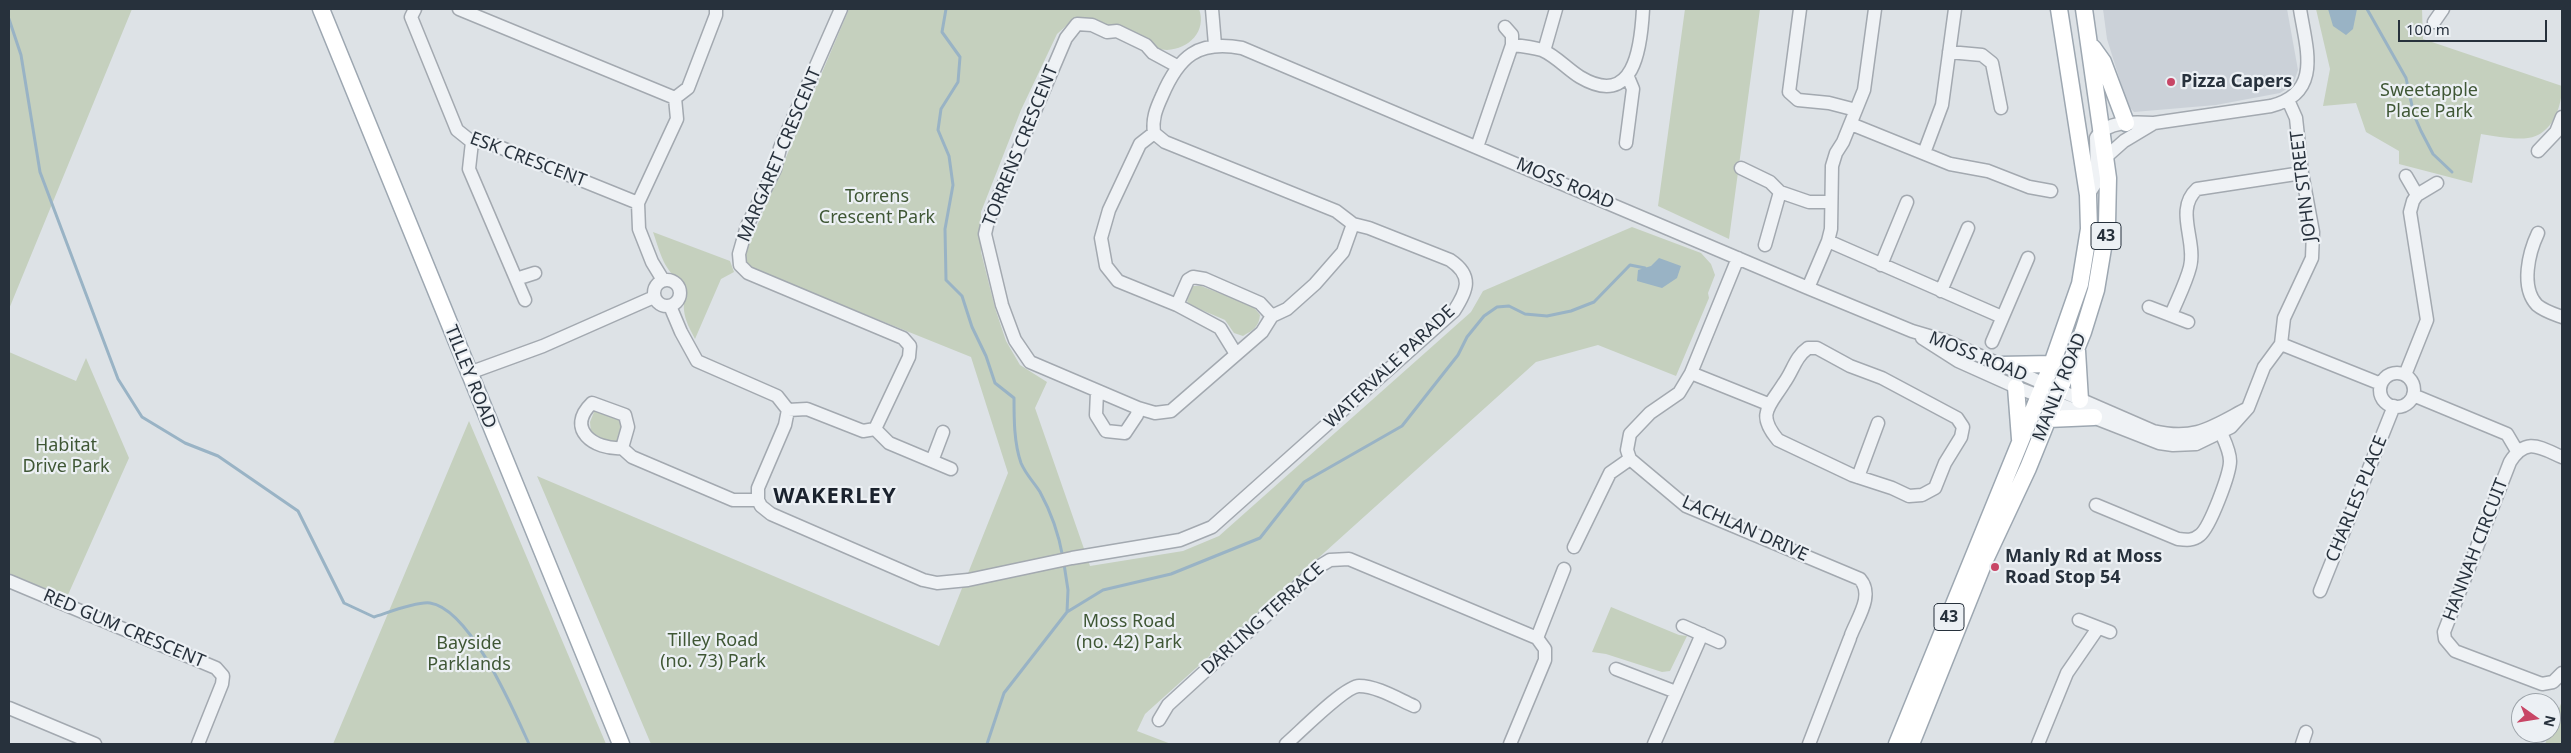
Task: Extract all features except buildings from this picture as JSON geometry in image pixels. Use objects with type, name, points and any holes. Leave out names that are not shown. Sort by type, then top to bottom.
[{"type":"main road","name":"TILLEY ROAD","points":[[321,9],[620,744]]},
{"type":"main road","name":"MANLY ROAD","points":[[1897,744],[2052,364],[2075,305],[2080,284],[2089,229],[2088,195],[2059,9]]},
{"type":"main road","name":"MANLY ROAD","points":[[1911,744],[1984,562],[2024,477],[2090,314],[2102,263],[2108,200],[2106,156],[2084,9]]},
{"type":"main road","points":[[2089,42],[2102,62],[2126,123]]},
{"type":"main road","points":[[2076,346],[2080,400]]},
{"type":"main road","points":[[2000,365],[2052,364]]},
{"type":"main road","points":[[2016,387],[2020,441]]},
{"type":"main road","points":[[2048,419],[2094,417]]},
{"type":"street","name":"ESK CRESCENT","points":[[416,9],[411,17],[457,130],[472,142],[486,142],[638,203]]},
{"type":"street","points":[[459,9],[675,98]]},
{"type":"street","points":[[675,98],[688,88],[716,16],[716,9]]},
{"type":"street","name":"MARGARET CRESCENT","points":[[841,9],[780,148],[775,170],[747,226],[739,254],[740,265],[748,273],[903,338],[910,346],[909,357],[875,428]]},
{"type":"street","points":[[1212,9],[1215,45],[1197,50],[1177,66],[1155,111],[1152,123],[1154,133],[1140,144],[1131,160],[1110,210],[1101,238],[1106,266],[1118,281],[1177,305],[1220,328],[1236,354]]},
{"type":"street","points":[[1544,51],[1556,9]]},
{"type":"street","points":[[1512,45],[1528,46],[1544,51],[1580,77],[1594,83],[1614,86],[1628,77],[1636,57],[1643,9]]},
{"type":"street","points":[[1800,9],[1788,84],[1792,97],[1798,100],[1829,103],[1856,110]]},
{"type":"street","points":[[1808,288],[1828,241],[1831,229],[1832,166],[1864,90],[1875,9]]},
{"type":"street","points":[[1924,153],[1942,105],[1955,9]]},
{"type":"street","points":[[2088,195],[2097,181],[2094,144],[2102,130],[2126,123],[2154,123],[2271,106],[2288,100],[2298,93],[2307,74],[2308,64],[2300,9]]},
{"type":"street","points":[[2434,22],[2443,9]]},
{"type":"street","name":"TORRENS CRESCENT","points":[[1177,66],[1153,53],[1146,45],[1117,31],[1107,32],[1092,25],[1077,24],[1066,38],[988,221],[985,234],[1002,305],[1021,349],[1030,362],[1138,408],[1155,413],[1171,411],[1262,332],[1272,316],[1287,309],[1314,284],[1343,252],[1353,224]]},
{"type":"street","points":[[1477,147],[1512,45],[1512,35],[1505,27]]},
{"type":"street","name":"MOSS ROAD","points":[[1215,45],[1242,48],[1808,288],[1912,331],[1946,342],[2000,365],[2041,390]]},
{"type":"street","points":[[1949,52],[1982,55],[1992,63],[2001,108]]},
{"type":"street","points":[[1626,143],[1633,89],[1628,77]]},
{"type":"street","points":[[664,280],[654,288],[654,297],[660,305],[670,306],[678,300],[679,288],[673,282],[664,280],[652,262],[639,229],[638,203],[677,119],[675,98]]},
{"type":"street","name":"JOHN STREET","points":[[2057,396],[2094,417],[2147,439],[2173,445],[2196,444],[2219,430],[2238,422],[2248,408],[2264,367],[2281,344],[2284,318],[2312,258],[2312,232],[2302,173],[2296,118],[2288,100]]},
{"type":"street","points":[[2538,151],[2556,132],[2562,117]]},
{"type":"street","points":[[2106,156],[2124,140],[2154,123]]},
{"type":"street","points":[[1851,124],[1950,164],[2002,175],[2029,187],[2051,191]]},
{"type":"street","name":"WATERVALE PARADE","points":[[758,500],[761,506],[772,514],[923,580],[937,583],[968,580],[1047,563],[1180,540],[1212,527],[1454,311],[1466,292],[1466,278],[1459,266],[1370,228],[1353,224],[1336,211],[1235,172],[1165,142],[1154,133]]},
{"type":"street","points":[[472,142],[469,169],[525,300]]},
{"type":"street","points":[[1741,168],[1770,182],[1780,192],[1809,202],[1831,202]]},
{"type":"street","points":[[2171,315],[2190,268],[2192,252],[2185,209],[2189,196],[2196,189],[2302,173]]},
{"type":"street","points":[[2406,176],[2417,195]]},
{"type":"street","points":[[2404,374],[2427,320],[2410,212],[2417,195],[2437,183]]},
{"type":"street","points":[[1764,245],[1780,192]]},
{"type":"street","points":[[1880,265],[1907,202]]},
{"type":"street","points":[[1941,291],[1968,228]]},
{"type":"street","points":[[2538,233],[2531,249],[2529,292],[2537,305],[2562,317]]},
{"type":"street","points":[[1828,241],[2002,317]]},
{"type":"street","points":[[1574,547],[1610,473],[1630,459],[1627,450],[1630,434],[1650,414],[1679,393],[1693,369],[1738,258]]},
{"type":"street","points":[[1992,342],[2028,258]]},
{"type":"street","points":[[516,279],[535,273]]},
{"type":"street","points":[[1177,305],[1188,280],[1193,277],[1204,279],[1260,303],[1272,316]]},
{"type":"street","points":[[469,373],[543,346],[654,297]]},
{"type":"street","points":[[622,448],[632,457],[734,500],[758,500],[758,488],[786,424],[788,410],[777,396],[697,361],[681,332],[670,306]]},
{"type":"street","points":[[2149,307],[2188,322]]},
{"type":"street","name":"MOSS ROAD","points":[[1912,331],[1958,361],[2016,387],[2041,390]]},
{"type":"street","points":[[2281,344],[2381,384]]},
{"type":"street","points":[[1808,348],[1817,348],[1850,366],[1897,385],[1957,418],[1963,427],[1961,437],[1945,463],[1934,488],[1922,495],[1908,496],[1892,488],[1858,477],[1778,440],[1770,431],[1766,419],[1768,404],[1784,383],[1801,353],[1808,348]]},
{"type":"street","points":[[1693,369],[1730,382],[1738,390],[1768,404]]},
{"type":"street","points":[[2391,374],[2404,374],[2413,384],[2413,395],[2404,405],[2394,406],[2382,399],[2381,384],[2391,374]]},
{"type":"street","points":[[2041,390],[2057,396]]},
{"type":"street","points":[[1097,392],[1096,415],[1106,431],[1125,433],[1137,415],[1138,408]]},
{"type":"street","points":[[2413,395],[2507,434],[2517,451],[2528,446],[2538,447],[2562,457]]},
{"type":"street","name":"JOHN STREET","points":[[2057,396],[2080,400],[2153,431],[2167,434],[2193,435],[2219,430]]},
{"type":"street","name":"CHARLES PLACE","points":[[2320,591],[2394,406]]},
{"type":"street","points":[[788,410],[807,409],[863,431],[875,428],[889,443],[952,469]]},
{"type":"street","points":[[1858,477],[1878,422]]},
{"type":"street","points":[[2096,505],[2178,539],[2196,538],[2207,525],[2230,466],[2229,452],[2219,430]]},
{"type":"street","points":[[932,461],[943,432]]},
{"type":"street","name":"HANNAH CIRCUIT","points":[[2517,451],[2510,462],[2449,615],[2444,632],[2445,639],[2455,651],[2542,684],[2554,682],[2562,673]]},
{"type":"street","name":"LACHLAN DRIVE","points":[[1630,459],[1686,506],[1860,579],[1866,586],[1866,599],[1809,744]]},
{"type":"street","name":"DARLING TERRACE","points":[[1159,720],[1168,705],[1320,566],[1330,560],[1349,559],[1360,562],[1537,638]]},
{"type":"street","points":[[1510,744],[1545,660],[1545,649],[1537,638],[1564,569]]},
{"type":"street","name":"RED GUM CRESCENT","points":[[9,581],[216,668],[223,676],[222,684],[198,744]]},
{"type":"street","points":[[2038,744],[2075,658],[2104,630],[2079,620]]},
{"type":"street","points":[[1684,626],[1719,642]]},
{"type":"street","points":[[1654,744],[1702,634]]},
{"type":"street","points":[[1616,669],[1676,692]]},
{"type":"street","points":[[1286,744],[1343,693],[1354,686],[1373,688],[1414,706]]},
{"type":"street","points":[[9,708],[95,744]]},
{"type":"shaded area","points":[[2103,9],[2287,9],[2298,70],[2293,85],[2280,93],[2216,105],[2134,112],[2128,106],[2107,39]]},
{"type":"green space","points":[[9,9],[132,9],[9,309]]},
{"type":"green space","points":[[849,9],[1199,9],[1201,17],[1198,31],[1189,42],[1175,49],[1157,48],[1127,34],[1075,18],[1057,34],[1021,110],[981,212],[981,252],[995,308],[1006,341],[1020,365],[1047,382],[1035,408],[1090,566],[1183,551],[1219,536],[1471,312],[1483,291],[1632,227],[1701,253],[1711,264],[1715,275],[1708,293],[1709,298],[1676,376],[1598,345],[1536,362],[1145,714],[1137,731],[1171,744],[651,744],[537,476],[939,646],[1008,473],[971,357],[755,270],[747,263],[745,254]]},
{"type":"green space","points":[[1685,9],[1760,9],[1729,239],[1658,206]]},
{"type":"green space","name":"Sweetapple Place Park","points":[[2316,9],[2422,9],[2423,39],[2562,86],[2558,111],[2549,126],[2536,136],[2504,138],[2481,134],[2472,183],[2399,164],[2399,151],[2366,132],[2356,103],[2323,106],[2330,69]]},
{"type":"green space","points":[[653,232],[730,261],[734,272],[721,279],[695,339],[685,314],[686,291],[683,283],[667,267]]},
{"type":"green space","points":[[1193,286],[1201,286],[1253,306],[1260,315],[1257,325],[1243,336],[1234,333],[1225,320],[1190,305],[1187,301]]},
{"type":"green space","name":"Habitat Drive Park","points":[[9,352],[76,381],[86,358],[129,458],[67,597],[9,574]]},
{"type":"green space","points":[[602,411],[618,417],[625,425],[618,441],[608,441],[591,433],[590,422],[594,412]]},
{"type":"green space","name":"Bayside Parklands","points":[[469,421],[606,744],[333,744]]},
{"type":"green space","points":[[1611,607],[1679,635],[1687,636],[1670,671],[1662,672],[1606,654],[1592,652]]},
{"type":"green space","points":[[2562,701],[2562,744],[2545,744],[2561,743]]},
{"type":"water","points":[[2328,9],[2357,9],[2353,29],[2346,35],[2333,26]]},
{"type":"water","points":[[1659,258],[1681,266],[1677,278],[1662,288],[1637,281],[1638,270],[1651,266]]},
{"type":"waterway","points":[[946,9],[942,32],[960,57],[958,82],[941,109],[938,130],[949,156],[953,185],[945,229],[946,280],[962,296],[972,327],[986,356],[995,383],[1014,398],[1014,423],[1021,463],[1048,508],[1057,532],[1063,558]]},
{"type":"waterway","points":[[2367,9],[2406,78],[2414,115],[2421,131],[2433,154],[2452,172]]},
{"type":"waterway","points":[[9,19],[21,55],[40,172],[118,379],[142,417],[185,443],[218,456],[298,511],[344,603],[374,617],[410,605],[424,603],[430,603],[445,609],[475,641],[501,686],[529,744]]},
{"type":"waterway","points":[[987,744],[1004,693],[1067,612],[1103,590],[1171,574],[1260,538],[1304,482],[1402,426],[1458,355],[1467,337],[1484,316],[1497,307],[1509,306],[1525,314],[1547,316],[1571,311],[1594,302],[1630,265],[1645,268]]},
{"type":"waterway","points":[[1064,564],[1068,590],[1067,612]]},
{"type":"place","name":"Pizza Capers","points":[[2171,82]]},
{"type":"place","name":"Manly Rd at Moss Road Stop 54","points":[[1995,567]]},
{"type":"district","name":"WAKERLEY","points":[[835,497]]},
{"type":"park label","name":"Torrens Crescent Park","points":[[877,207]]},
{"type":"park label","name":"Moss Road (no. 42) Park","points":[[1129,632]]},
{"type":"park label","name":"Tilley Road (no. 73) Park","points":[[713,651]]}]
